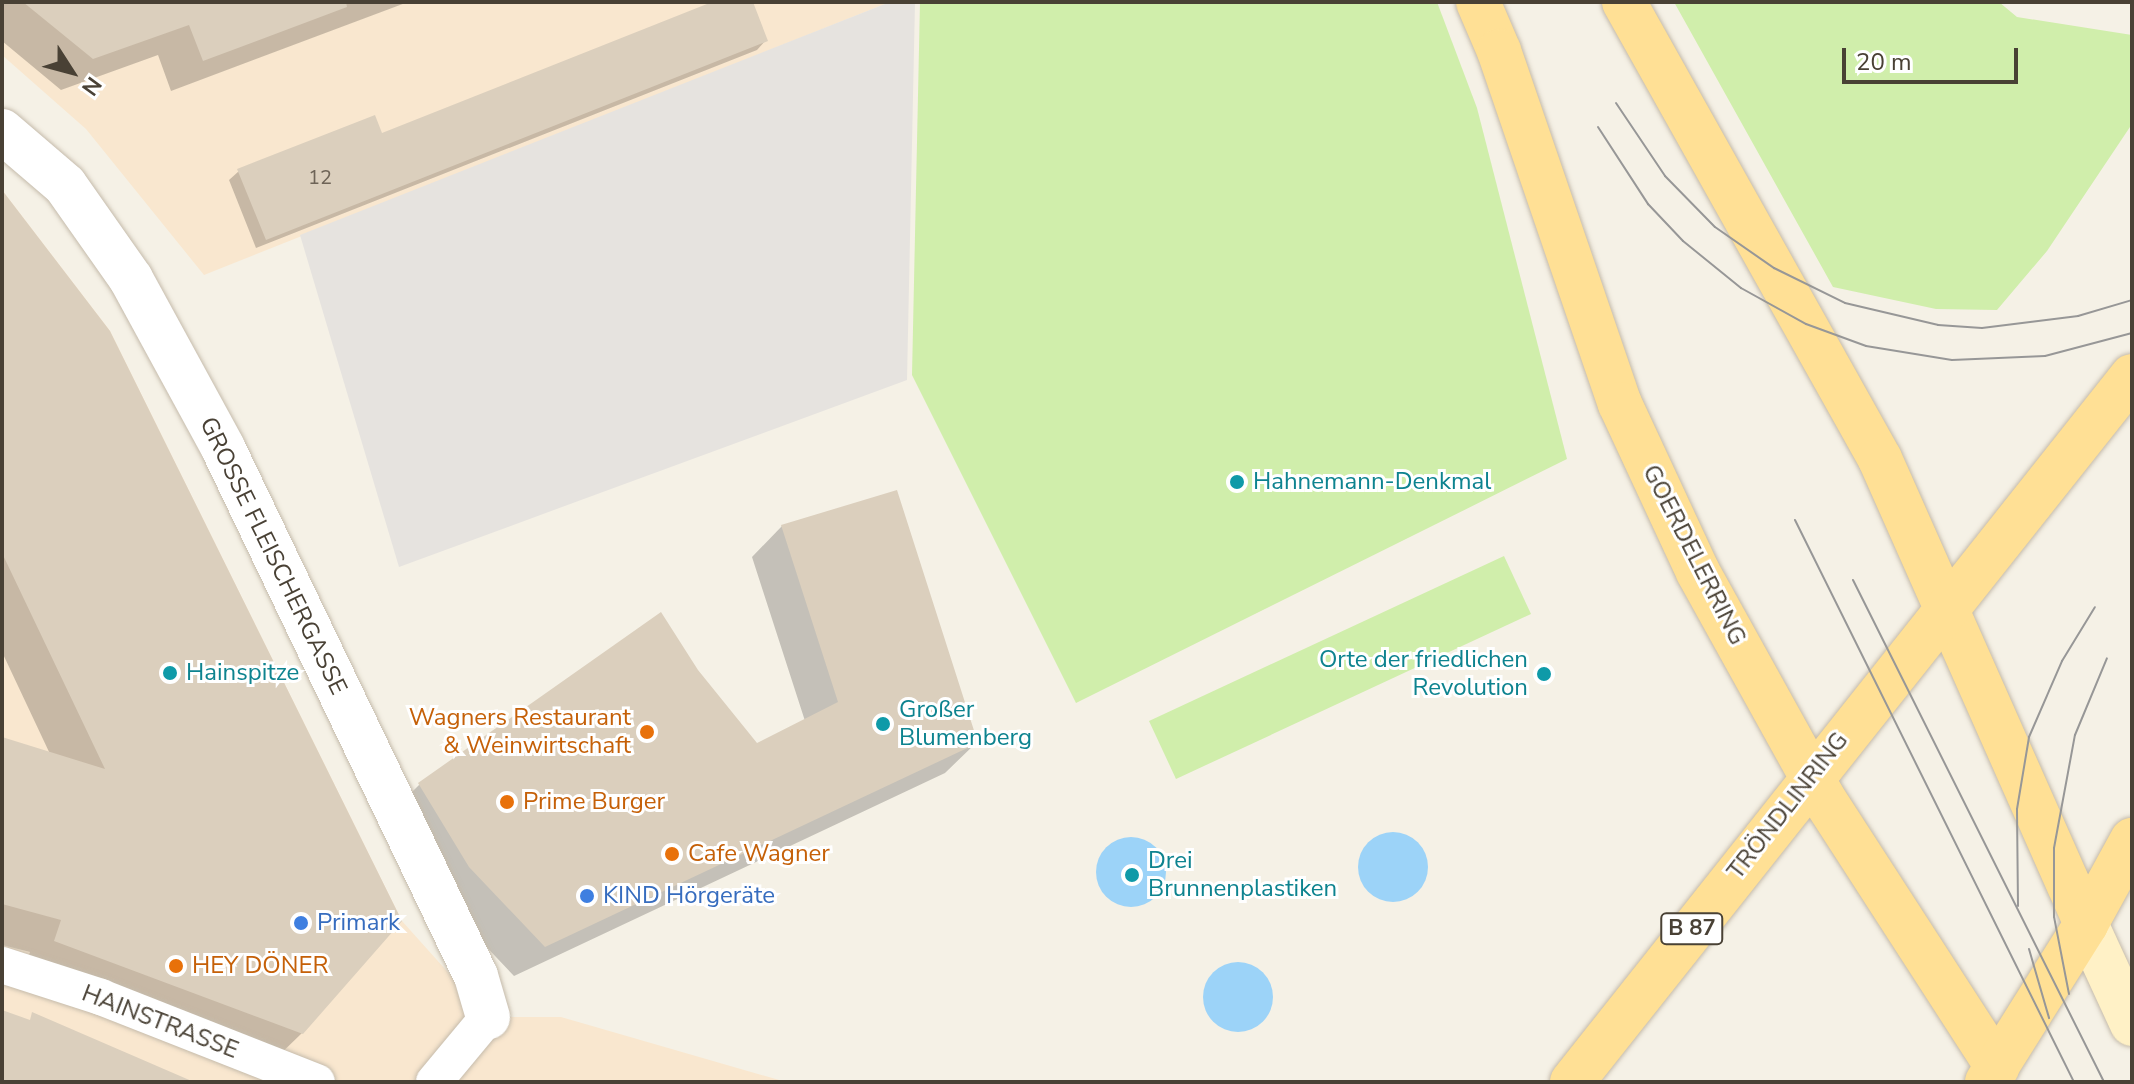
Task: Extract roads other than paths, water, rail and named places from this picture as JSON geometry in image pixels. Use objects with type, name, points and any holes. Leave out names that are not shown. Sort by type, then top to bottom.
[{"type":"main road","name":"GOERDELERRING","points":[[1478,2],[1499,51],[1620,404],[1698,572],[1811,776],[1997,1077]]},
{"type":"main road","points":[[1624,2],[1853,409],[2132,1024]]},
{"type":"main road","name":"B 87","points":[[1945,607],[2132,376]]},
{"type":"main road","name":"TRÖNDLINRING","points":[[1572,1082],[1945,607]]},
{"type":"main road","points":[[1997,1077],[2132,840]]},
{"type":"street","name":"GROSSE FLEISCHERGASSE","points":[[2,131],[65,185],[131,279],[223,448],[476,976],[488,1017]]},
{"type":"street","name":"HAINSTRASSE","points":[[2,965],[101,997],[317,1082]]},
{"type":"street","points":[[434,1082],[488,1017]]},
{"type":"water","points":[[1400,832],[1422,847],[1428,867],[1426,881],[1418,892],[1407,900],[1386,902],[1368,892],[1360,881],[1358,860],[1368,842],[1379,834]]},
{"type":"water","points":[[1124,837],[1138,837],[1160,852],[1166,872],[1164,885],[1156,897],[1138,907],[1124,907],[1102,892],[1096,879],[1096,865],[1111,843]]},
{"type":"water","points":[[1231,962],[1245,962],[1267,977],[1273,997],[1271,1010],[1263,1022],[1245,1032],[1231,1032],[1209,1017],[1203,1004],[1203,990],[1218,968]]},
{"type":"tram line","points":[[1616,103],[1665,176],[1715,227],[1774,268],[1845,303],[1938,325],[1982,328],[2078,316],[2132,300]]},
{"type":"tram line","points":[[1598,127],[1648,204],[1683,241],[1741,288],[1806,324],[1866,346],[1952,360],[2045,356],[2132,333]]},
{"type":"tram line","points":[[1795,520],[2074,1082]]},
{"type":"tram line","points":[[1853,580],[2104,1082]]},
{"type":"tram line","points":[[2018,906],[2017,809],[2029,737],[2062,661],[2095,607]]},
{"type":"tram line","points":[[2069,994],[2054,917],[2054,848],[2075,735],[2107,658]]},
{"type":"tram line","points":[[2029,949],[2049,1018]]},
{"type":"place","name":"Hahnemann-Denkmal","points":[[1237,482]]},
{"type":"place","name":"Hainspitze","points":[[170,673]]},
{"type":"place","name":"Orte der friedlichen Revolution","points":[[1544,674]]},
{"type":"place","name":"Großer Blumenberg","points":[[883,724]]},
{"type":"place","name":"Wagners Restaurant & Weinwirtschaft","points":[[647,732]]},
{"type":"place","name":"Prime Burger","points":[[507,802]]},
{"type":"place","name":"Cafe Wagner","points":[[672,854]]},
{"type":"place","name":"Drei Brunnenplastiken","points":[[1132,875]]},
{"type":"place","name":"KIND Hörgeräte","points":[[587,896]]},
{"type":"place","name":"Primark","points":[[301,923]]},
{"type":"place","name":"HEY DÖNER","points":[[176,966]]}]
